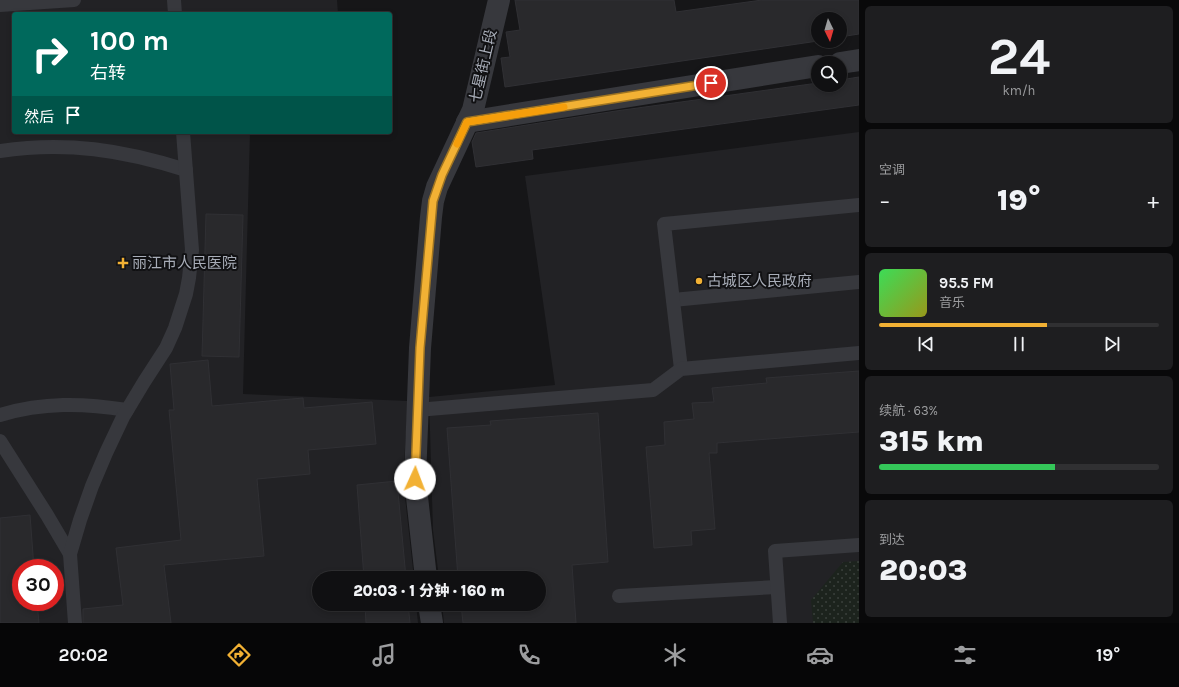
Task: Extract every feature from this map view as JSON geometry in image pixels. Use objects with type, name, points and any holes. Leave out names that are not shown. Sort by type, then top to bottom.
[{"type":"street","name":"七星街上段","points":[[425,571],[415,479],[420,348],[433,201],[442,175],[473,110],[499,0]]},
{"type":"street","points":[[847,62],[859,60]]},
{"type":"street","points":[[467,122],[811,67]]},
{"type":"street","points":[[430,611],[432,623]]},
{"type":"lane","points":[[0,5],[74,0]]},
{"type":"lane","points":[[174,0],[175,12]]},
{"type":"lane","points":[[75,623],[70,554],[80,520],[106,453],[127,410],[166,348],[176,328],[183,306],[189,278],[192,250],[183,134]]},
{"type":"lane","points":[[0,152],[14,149],[48,147],[83,148],[118,152],[186,170]]},
{"type":"lane","points":[[681,369],[664,224],[859,205]]},
{"type":"lane","points":[[673,300],[859,282]]},
{"type":"lane","points":[[417,410],[653,390],[681,369],[859,354]]},
{"type":"lane","points":[[0,415],[37,407],[64,404],[96,405],[127,410]]},
{"type":"lane","points":[[0,441],[4,454],[47,515],[70,554]]},
{"type":"lane","points":[[780,623],[775,551],[859,545]]},
{"type":"lane","points":[[619,596],[777,587]]},
{"type":"shaded area","name":"丽江市人民医院","points":[[0,0],[337,0],[338,12],[12,12],[12,134],[250,134],[243,394],[408,401],[403,479],[413,571],[312,571],[312,611],[417,611],[418,623],[0,623]]},
{"type":"shaded area","name":"古城区人民政府","points":[[859,132],[859,623],[444,623],[443,611],[546,611],[546,571],[438,571],[433,530],[429,397],[555,385],[525,176]]},
{"type":"shaded area","points":[[859,561],[859,623],[813,623],[811,600],[843,562]]},
{"type":"building","points":[[515,0],[674,0],[676,12],[762,0],[859,0],[859,34],[847,36],[847,12],[811,12],[811,42],[505,87],[501,58],[510,57],[506,32],[520,30]]},
{"type":"building","points":[[859,77],[859,105],[532,150],[533,159],[476,167],[472,142],[476,133],[616,111],[811,84],[811,92],[847,92],[847,79]]},
{"type":"building","points":[[206,214],[243,215],[239,357],[202,356]]},
{"type":"building","points":[[208,360],[212,406],[303,398],[304,408],[372,402],[376,444],[308,450],[310,474],[257,479],[264,556],[164,565],[171,623],[83,623],[83,609],[123,605],[116,548],[181,540],[169,410],[174,410],[170,364]]},
{"type":"building","points":[[859,371],[859,432],[717,443],[717,453],[709,453],[715,529],[691,531],[692,545],[654,548],[646,447],[665,445],[664,422],[694,419],[692,403],[714,402],[712,388],[767,383],[766,378]]},
{"type":"building","points":[[598,413],[608,562],[572,565],[576,623],[463,623],[462,611],[546,611],[546,571],[457,571],[447,428],[491,425],[490,421]]},
{"type":"building","points":[[397,481],[405,571],[363,571],[357,485]]},
{"type":"building","points":[[30,515],[33,559],[12,559],[12,611],[38,611],[39,623],[0,623],[0,518]]},
{"type":"building","points":[[365,611],[409,611],[410,623],[366,623]]},
{"type":"slow traffic","points":[[457,144],[467,122],[564,107]]},
{"type":"place","name":"丽江市人民医院","points":[[123,263]]},
{"type":"place","name":"古城区人民政府","points":[[699,281]]},
{"type":"route","points":[[415,479],[420,348],[433,201],[437,186],[467,122],[711,83]]}]
